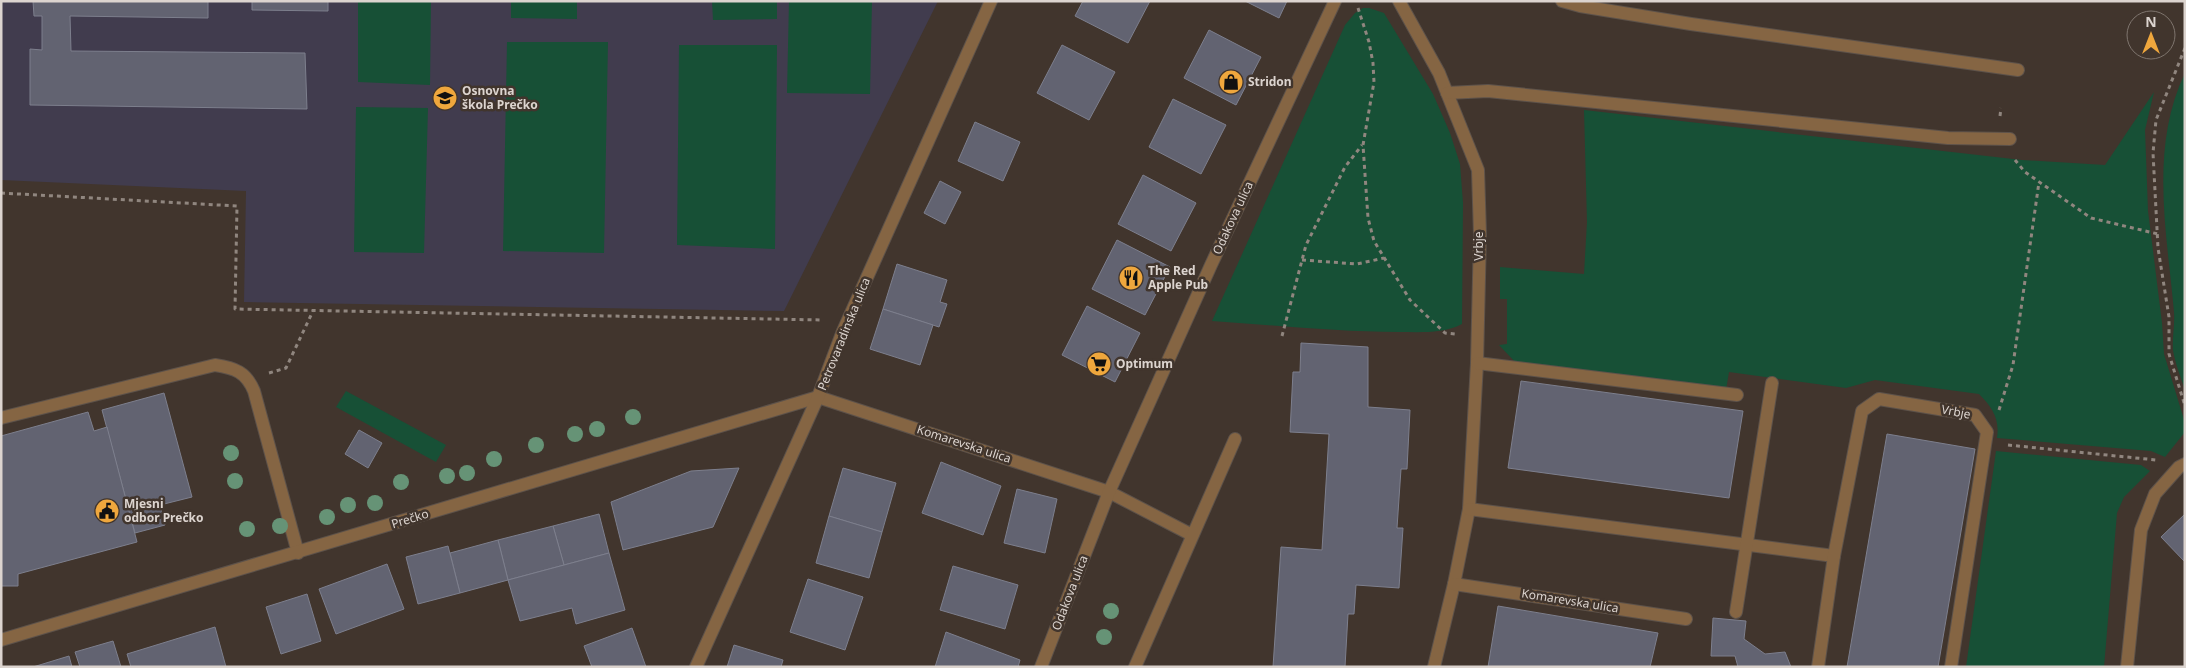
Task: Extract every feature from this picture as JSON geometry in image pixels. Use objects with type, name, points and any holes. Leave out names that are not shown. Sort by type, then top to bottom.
[{"type":"street","name":"Petrovaradinska ulica","points":[[696,667],[818,397],[843,331],[991,1]]},
{"type":"street","name":"Odakova ulica","points":[[1041,667],[1109,492],[1211,265],[1335,1]]},
{"type":"street","name":"Vrbje","points":[[1399,1],[1439,73],[1478,170],[1480,235],[1477,363],[1469,509],[1454,584],[1434,667]]},
{"type":"street","points":[[1562,1],[1580,6],[1691,24],[2018,70]]},
{"type":"street","points":[[1448,93],[1488,91],[1948,138],[2010,139]]},
{"type":"street","points":[[1477,363],[1737,395]]},
{"type":"street","points":[[1,418],[215,365],[232,368],[249,378],[254,391],[298,553]]},
{"type":"street","points":[[1736,612],[1772,383]]},
{"type":"street","name":"Komarevska ulica","points":[[818,397],[1109,492]]},
{"type":"street","name":"Prečko","points":[[1,640],[818,397]]},
{"type":"street","name":"Vrbje","points":[[1818,667],[1834,556],[1862,410],[1879,399],[1975,415],[1987,432],[1951,667]]},
{"type":"street","points":[[1135,667],[1235,439]]},
{"type":"street","points":[[2127,667],[2142,530],[2155,494],[2180,467]]},
{"type":"street","points":[[1109,492],[1192,535]]},
{"type":"street","points":[[1469,509],[1834,556]]},
{"type":"street","name":"Komarevska ulica","points":[[1454,584],[1686,619]]},
{"type":"path","points":[[1357,8],[1370,42],[1374,82],[1362,145],[1368,218],[1374,241],[1410,300],[1445,333],[1461,334]]},
{"type":"path","points":[[2185,48],[2156,120],[2153,153],[2158,248],[2169,318],[2169,354],[2185,406]]},
{"type":"path","points":[[2001,108],[1996,139],[2025,172],[2091,218],[2158,234]]},
{"type":"path","points":[[1282,336],[1306,245],[1345,166],[1362,145]]},
{"type":"path","points":[[1997,418],[2013,365],[2039,182]]},
{"type":"path","points":[[1,192],[237,206],[235,308],[826,320]]},
{"type":"path","points":[[1302,260],[1357,264],[1384,258]]},
{"type":"path","points":[[249,378],[286,368],[313,311]]},
{"type":"path","points":[[1985,443],[2154,459],[2180,467]]},
{"type":"shaded area","name":"Osnovna škola Prečko","points":[[1,1],[938,1],[784,311],[244,302],[246,191],[1,180]]},
{"type":"green space","points":[[358,1],[431,1],[430,85],[358,82]]},
{"type":"green space","points":[[511,1],[577,1],[577,19],[511,18]]},
{"type":"green space","points":[[712,1],[777,1],[777,19],[713,20]]},
{"type":"green space","points":[[789,1],[872,1],[870,94],[787,93]]},
{"type":"green space","points":[[1363,8],[1384,13],[1433,94],[1450,133],[1460,164],[1463,203],[1462,324],[1439,331],[1375,332],[1212,321],[1345,25],[1355,13]]},
{"type":"green space","points":[[507,42],[608,42],[604,253],[503,251]]},
{"type":"green space","points":[[679,45],[777,45],[775,249],[677,245]]},
{"type":"green space","points":[[2185,73],[2185,390],[2173,350],[2174,312],[2163,191],[2167,131],[2174,102]]},
{"type":"green space","points":[[2154,92],[2145,130],[2148,211],[2164,354],[2185,423],[2185,432],[2165,457],[2151,451],[1997,438],[1998,431],[1994,414],[1979,394],[1875,380],[1846,388],[1729,372],[1726,390],[1516,363],[1499,345],[1507,344],[1507,299],[1500,299],[1500,267],[1584,274],[1587,222],[1584,110],[2022,160],[2105,165]]},
{"type":"green space","points":[[356,107],[428,108],[424,253],[354,252]]},
{"type":"green space","points":[[346,391],[446,445],[436,462],[336,407]]},
{"type":"green space","points":[[1996,451],[2141,465],[2150,471],[2124,497],[2117,513],[2104,667],[1966,667]]},
{"type":"building","points":[[33,1],[208,1],[208,18],[70,16],[71,51],[305,53],[307,109],[30,105],[30,49],[42,50],[42,16],[34,16]]},
{"type":"building","points":[[252,1],[328,1],[328,11],[252,10]]},
{"type":"building","points":[[1083,1],[1150,1],[1128,43],[1075,16]]},
{"type":"building","points":[[1245,1],[1287,1],[1279,18]]},
{"type":"building","points":[[1209,30],[1261,57],[1236,105],[1184,78]]},
{"type":"building","points":[[1062,45],[1115,72],[1089,120],[1037,93]]},
{"type":"building","points":[[1173,99],[1226,125],[1201,174],[1149,147]]},
{"type":"building","points":[[975,122],[1020,142],[1003,181],[958,161]]},
{"type":"building","points":[[1143,175],[1196,203],[1171,251],[1118,224]]},
{"type":"building","points":[[940,181],[961,192],[945,224],[924,213]]},
{"type":"building","name":"The Red Apple Pub","points":[[1117,240],[1170,267],[1145,315],[1092,289]]},
{"type":"building","points":[[897,264],[947,280],[940,302],[947,304],[939,327],[883,309]]},
{"type":"building","points":[[1087,306],[1140,333],[1115,382],[1062,355]]},
{"type":"building","points":[[883,309],[933,325],[920,365],[870,349]]},
{"type":"building","points":[[1301,343],[1368,347],[1368,407],[1410,410],[1407,469],[1401,469],[1397,528],[1403,528],[1399,588],[1356,585],[1354,614],[1348,614],[1345,667],[1273,667],[1281,547],[1322,550],[1329,434],[1290,432],[1293,372],[1300,372]]},
{"type":"building","points":[[1521,381],[1743,411],[1729,498],[1508,468]]},
{"type":"building","points":[[164,393],[192,497],[160,505],[165,525],[135,533],[102,410]]},
{"type":"building","points":[[88,412],[94,431],[107,427],[137,542],[18,574],[18,586],[1,586],[1,436]]},
{"type":"building","points":[[359,430],[382,443],[368,468],[345,454]]},
{"type":"building","points":[[1887,434],[1975,449],[1938,667],[1847,667]]},
{"type":"building","points":[[941,462],[1001,486],[983,535],[922,513]]},
{"type":"building","points":[[739,468],[713,527],[623,550],[611,502],[691,471]]},
{"type":"building","points":[[843,468],[896,483],[882,532],[829,516]]},
{"type":"building","points":[[1017,489],[1057,499],[1045,553],[1004,543]]},
{"type":"building","points":[[599,514],[609,553],[564,565],[553,526]]},
{"type":"building","points":[[2185,514],[2185,562],[2161,537]]},
{"type":"building","points":[[829,516],[882,532],[869,578],[816,563]]},
{"type":"building","points":[[553,526],[564,565],[508,580],[498,540]]},
{"type":"building","points":[[498,540],[508,580],[460,593],[450,553]]},
{"type":"building","points":[[448,546],[460,593],[418,604],[406,557]]},
{"type":"building","points":[[609,553],[625,610],[576,624],[572,608],[520,621],[508,580]]},
{"type":"building","points":[[387,564],[404,609],[336,634],[319,589]]},
{"type":"building","points":[[953,566],[1018,585],[1005,629],[940,610]]},
{"type":"building","points":[[808,579],[863,597],[845,650],[790,632]]},
{"type":"building","points":[[307,594],[321,641],[281,654],[266,607]]},
{"type":"building","points":[[1498,606],[1658,633],[1650,667],[1488,667]]},
{"type":"building","points":[[1713,618],[1746,621],[1744,639],[1765,654],[1785,652],[1791,667],[1738,667],[1735,656],[1711,656]]},
{"type":"building","points":[[215,627],[226,667],[131,667],[127,654]]},
{"type":"building","points":[[632,628],[646,667],[592,667],[584,646]]},
{"type":"building","points":[[946,632],[1020,660],[1018,667],[935,667]]},
{"type":"building","points":[[113,641],[121,667],[80,667],[75,652]]},
{"type":"building","points":[[734,645],[783,660],[781,667],[727,667]]},
{"type":"building","points":[[69,656],[72,667],[33,667]]},
{"type":"place","name":"Stridon","points":[[1231,82]]},
{"type":"place","name":"Osnovna škola Prečko","points":[[445,98]]},
{"type":"place","name":"The Red Apple Pub","points":[[1131,278]]},
{"type":"place","name":"Optimum","points":[[1099,364]]},
{"type":"place","name":"Mjesni odbor Prečko","points":[[107,511]]}]
